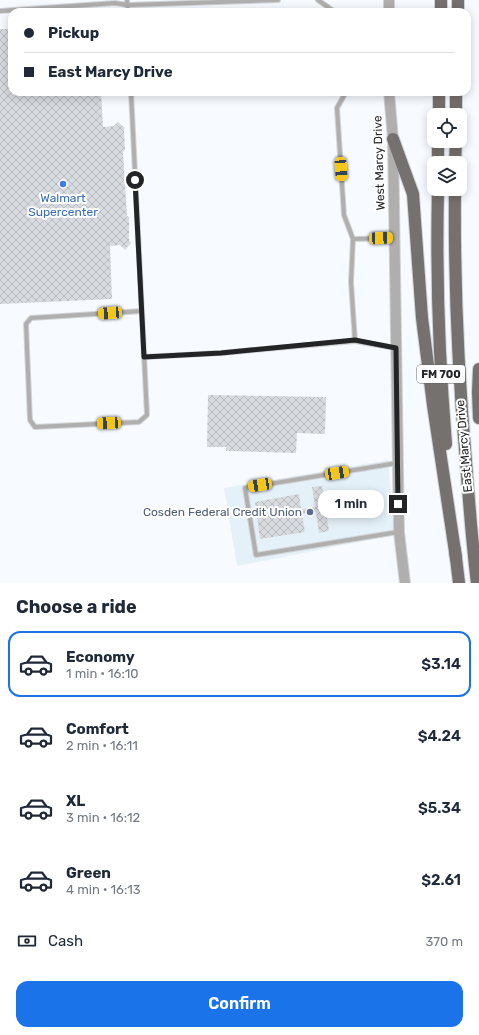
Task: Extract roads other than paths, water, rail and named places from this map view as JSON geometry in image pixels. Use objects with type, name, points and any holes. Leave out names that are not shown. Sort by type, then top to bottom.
[{"type":"main road","points":[[439,96],[439,108]]},
{"type":"main road","points":[[456,96],[456,108]]},
{"type":"main road","points":[[393,139],[413,194],[422,318],[433,405],[456,558]]},
{"type":"main road","name":"East Marcy Drive","points":[[438,196],[438,295],[442,395],[459,583]]},
{"type":"main road","name":"East Marcy Drive","points":[[455,196],[455,294],[461,403],[477,583]]},
{"type":"main road","points":[[479,369],[479,418]]},
{"type":"street","name":"West Marcy Drive","points":[[389,96],[393,139],[396,348]]},
{"type":"street","points":[[396,348],[399,532],[405,583]]},
{"type":"lane","points":[[127,0],[128,5]]},
{"type":"lane","points":[[43,8],[115,3],[128,5],[278,0]]},
{"type":"lane","points":[[318,0],[329,8]]},
{"type":"lane","points":[[131,96],[142,311],[147,415],[138,422],[35,427],[30,420],[26,324],[31,318],[142,311]]},
{"type":"lane","points":[[344,96],[337,108],[344,215],[353,239],[351,282],[355,340]]},
{"type":"lane","points":[[353,239],[394,238]]},
{"type":"lane","points":[[144,357],[221,353],[355,340],[396,348]]},
{"type":"lane","points":[[398,463],[245,488],[256,555],[399,532]]},
{"type":"place","name":"Walmart Supercenter","points":[[63,184]]},
{"type":"place","name":"Cosden Federal Credit Union","points":[[310,512]]}]
